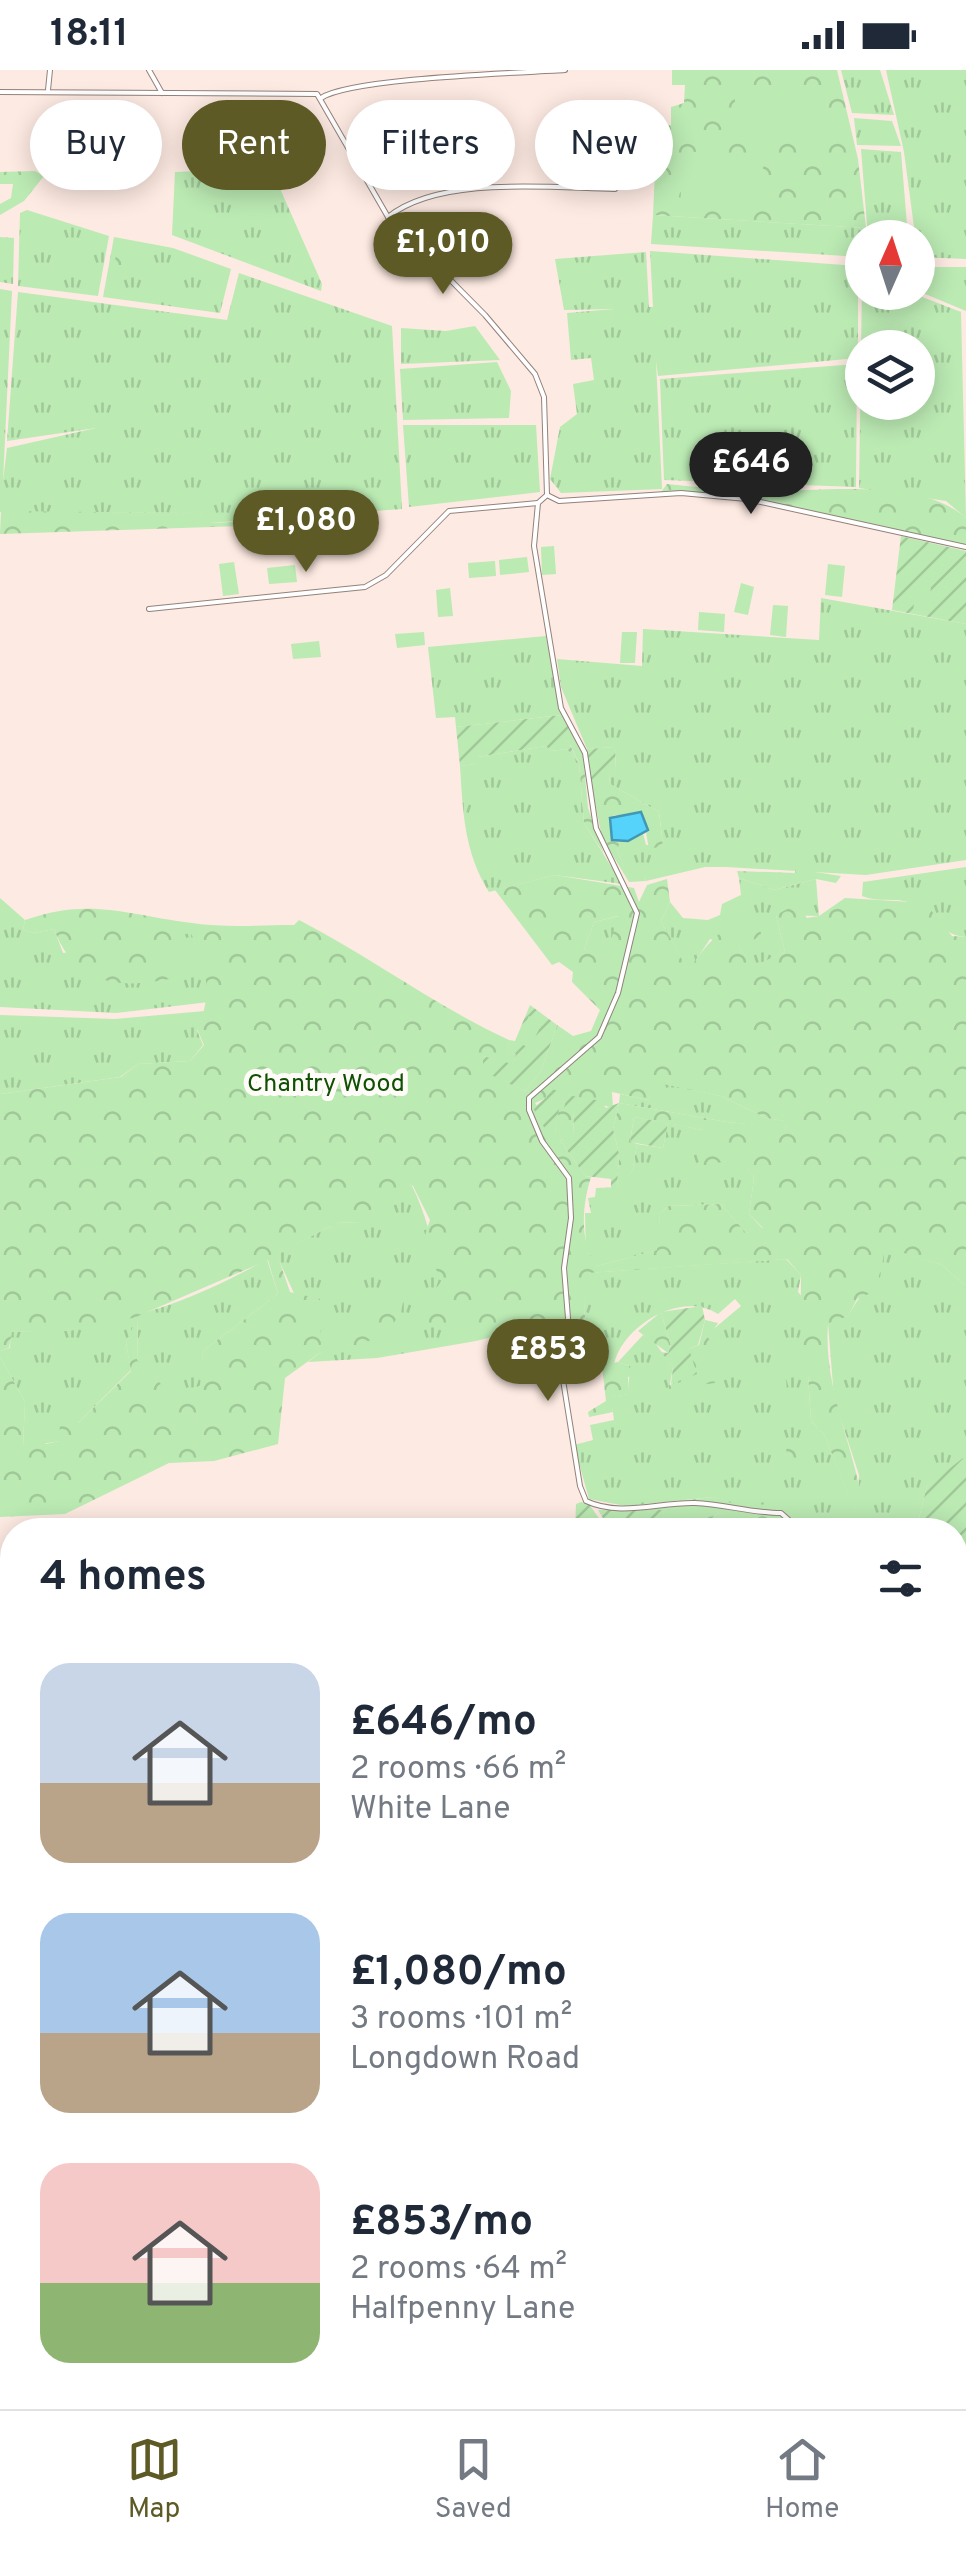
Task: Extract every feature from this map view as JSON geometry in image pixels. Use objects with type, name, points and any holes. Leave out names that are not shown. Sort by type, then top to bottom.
[{"type":"street","points":[[48,91],[50,70]]},
{"type":"street","points":[[149,70],[162,93]]},
{"type":"street","points":[[321,98],[331,92],[403,82],[565,70]]},
{"type":"street","points":[[0,92],[302,90],[321,98],[388,217],[486,315],[535,374],[544,397],[547,494],[538,503],[534,546],[561,708],[585,754],[596,828],[637,912],[618,993],[599,1037],[530,1098],[529,1110],[542,1140],[569,1178],[571,1218],[564,1268],[568,1318],[559,1355],[580,1486],[586,1501],[605,1507],[696,1504],[750,1513],[781,1512],[784,1518]]},
{"type":"street","points":[[388,217],[408,203],[481,188],[535,188]]},
{"type":"street","points":[[547,494],[560,501],[681,493],[748,499],[966,547]]},
{"type":"street","points":[[148,609],[365,587],[386,575],[449,510],[538,503]]},
{"type":"green space","points":[[672,70],[837,70],[858,159],[865,220],[845,220],[845,227],[653,215],[654,190],[673,190],[673,106],[684,103],[685,85],[672,85]]},
{"type":"green space","points":[[841,70],[880,70],[894,115],[852,113]]},
{"type":"green space","points":[[886,70],[966,70],[966,259],[935,258],[935,220],[913,220],[904,152]]},
{"type":"green space","points":[[735,97],[823,98],[822,138],[735,136]]},
{"type":"green space","points":[[854,118],[892,121],[901,146],[857,145]]},
{"type":"green space","points":[[861,149],[901,152],[907,220],[867,220]]},
{"type":"green space","points":[[685,151],[764,158],[759,209],[680,203]]},
{"type":"green space","points":[[30,171],[33,190],[24,201],[0,215],[0,204],[11,198],[13,184],[0,184],[0,172]]},
{"type":"green space","points":[[175,172],[182,172],[182,190],[281,190],[322,284],[321,291],[172,235]]},
{"type":"green space","points":[[27,210],[109,236],[98,296],[18,286],[20,213]]},
{"type":"green space","points":[[653,215],[845,227],[845,256],[651,244]]},
{"type":"green space","points":[[0,237],[14,238],[13,284],[0,282]]},
{"type":"green space","points":[[114,237],[173,248],[231,269],[220,313],[103,297]]},
{"type":"green space","points":[[650,251],[845,265],[845,310],[858,310],[858,330],[845,330],[845,359],[658,376],[656,361],[662,489],[561,493],[550,479],[560,427],[577,414],[573,384],[594,380],[591,358],[571,360],[567,313],[614,309],[564,310],[555,259],[646,252],[649,307],[653,307]]},
{"type":"green space","points":[[116,254],[137,267],[134,277],[113,275]]},
{"type":"green space","points":[[935,267],[966,267],[966,311],[935,298]]},
{"type":"green space","points":[[239,273],[392,326],[402,509],[209,523],[200,513],[0,512],[0,289],[12,291],[3,481],[7,448],[96,428],[7,441],[18,292],[227,320]]},
{"type":"green space","points":[[935,302],[961,312],[966,518],[946,501],[859,488],[860,420],[935,420],[935,330],[861,330],[862,310],[935,310]]},
{"type":"green space","points":[[475,326],[500,360],[401,364],[401,328],[446,331]]},
{"type":"green space","points":[[497,362],[511,391],[509,418],[403,420],[400,369]]},
{"type":"green space","points":[[845,365],[845,420],[857,420],[856,487],[664,480],[660,379]]},
{"type":"green space","points":[[403,425],[536,425],[540,492],[409,507]]},
{"type":"green space","points":[[667,484],[753,491],[865,489],[921,496],[966,518],[966,545],[748,497],[661,492]]},
{"type":"green space","points":[[1,511],[200,513],[210,523],[297,519],[301,524],[0,534]]},
{"type":"green space","points":[[901,536],[966,551],[966,624],[892,610]]},
{"type":"green space","points":[[554,546],[556,574],[542,575],[541,547]]},
{"type":"green space","points":[[527,557],[529,572],[500,575],[499,560]]},
{"type":"green space","points":[[495,561],[496,576],[469,578],[468,563]]},
{"type":"green space","points":[[234,562],[239,594],[223,596],[219,564]]},
{"type":"green space","points":[[828,564],[845,566],[842,597],[825,595]]},
{"type":"green space","points":[[295,565],[297,582],[269,584],[267,568]]},
{"type":"green space","points":[[741,583],[754,587],[748,615],[734,612]]},
{"type":"green space","points":[[916,585],[931,587],[928,614],[913,612]]},
{"type":"green space","points":[[450,588],[453,616],[438,617],[436,590]]},
{"type":"green space","points":[[821,598],[966,624],[966,860],[866,875],[705,867],[646,881],[644,876],[628,876],[617,851],[620,841],[643,833],[646,845],[663,845],[659,812],[610,784],[609,775],[616,772],[615,747],[587,749],[561,687],[557,659],[642,666],[643,629],[819,640]]},
{"type":"green space","points":[[773,605],[788,606],[786,637],[770,635]]},
{"type":"green space","points":[[699,612],[725,614],[724,632],[698,630]]},
{"type":"green space","points":[[424,632],[425,645],[397,648],[395,634]]},
{"type":"green space","points":[[622,632],[637,632],[635,663],[620,663]]},
{"type":"green space","points":[[546,636],[562,715],[456,727],[455,717],[436,718],[428,647]]},
{"type":"green space","points":[[319,641],[321,657],[293,659],[291,644]]},
{"type":"green space","points":[[562,715],[576,741],[570,745],[579,763],[567,749],[551,751],[546,746],[477,757],[477,764],[460,766],[456,727]]},
{"type":"green space","points":[[576,741],[583,754],[588,808],[604,854],[584,823],[579,763],[570,744]]},
{"type":"green space","points":[[546,746],[551,751],[567,749],[579,763],[584,823],[622,884],[555,875],[489,892],[474,862],[466,831],[460,766],[476,764],[477,757]]},
{"type":"green space","points":[[615,747],[616,772],[592,787],[587,749]]},
{"type":"green space","points":[[609,775],[610,784],[659,812],[663,846],[649,849],[644,821],[614,815],[612,840],[620,841],[617,851],[628,875],[644,876],[646,881],[629,882],[602,838],[592,787]]},
{"type":"green space","points":[[966,867],[966,937],[943,928],[911,903],[862,896],[863,882]]},
{"type":"green space","points":[[796,869],[841,876],[836,883],[816,879],[774,890],[739,878],[737,871],[795,873]]},
{"type":"green space","name":"Chantry Wood","points":[[555,875],[634,888],[639,902],[647,885],[667,879],[670,902],[661,921],[688,971],[718,935],[759,917],[761,935],[740,949],[753,966],[785,952],[776,915],[797,904],[807,918],[819,916],[845,898],[911,902],[929,908],[952,936],[966,937],[966,1286],[942,1265],[885,1247],[878,1290],[857,1299],[848,1316],[828,1324],[830,1372],[864,1513],[857,1516],[824,1434],[811,1421],[808,1375],[800,1371],[801,1275],[787,1259],[589,1273],[584,1310],[588,1337],[575,1342],[576,1357],[561,1358],[564,1338],[559,1337],[553,1322],[476,1341],[467,1331],[413,1323],[442,1280],[422,1244],[430,1220],[413,1186],[405,1184],[395,1199],[361,1222],[337,1223],[277,1254],[290,1292],[320,1299],[321,1352],[285,1378],[278,1444],[214,1461],[169,1463],[65,1514],[0,1517],[0,1357],[25,1402],[23,1446],[36,1437],[46,1444],[59,1441],[60,1423],[78,1423],[131,1371],[126,1343],[137,1317],[70,1331],[12,1332],[9,1348],[0,1351],[0,1094],[121,1077],[138,1064],[190,1061],[204,1045],[197,1029],[207,992],[204,969],[191,933],[181,935],[169,979],[115,982],[85,971],[73,961],[54,929],[33,933],[23,930],[25,920],[48,913],[90,909],[217,925],[294,925],[299,920],[509,1040],[508,1049],[516,1054],[512,1065],[483,1056],[505,1081],[525,1091],[541,1071],[557,1025],[573,1036],[591,1031],[600,1010],[572,982],[573,972],[559,962],[552,965],[495,890]],"holes":[[[618,916],[606,957],[584,949],[594,922]],[[658,1083],[721,1096],[766,1118],[784,1121],[786,1127],[727,1122],[619,1103],[613,1129],[619,1154],[617,1188],[622,1188],[633,1168],[637,1144],[630,1141],[634,1117],[703,1130],[697,1177],[710,1182],[718,1163],[741,1158],[754,1178],[749,1214],[763,1228],[746,1233],[721,1204],[669,1206],[660,1213],[657,1250],[597,1266],[587,1246],[584,1223],[591,1177],[585,1176],[560,1140],[573,1138],[574,1111],[567,1095],[613,1108],[612,1092],[648,1100]],[[561,1092],[555,1133],[535,1103]],[[268,1260],[278,1294],[203,1351],[200,1386],[170,1394],[159,1382],[142,1384],[142,1364],[137,1360],[138,1316]]]},
{"type":"green space","points":[[739,878],[774,890],[816,879],[819,916],[776,915],[785,952],[753,967],[740,949],[710,939],[688,972],[661,921],[670,902],[683,918],[708,920],[720,915],[722,904],[741,895]]},
{"type":"green space","points":[[0,898],[25,920],[23,930],[33,933],[54,929],[63,953],[191,932],[206,969],[209,1002],[116,1013],[0,1007]]},
{"type":"green space","points":[[619,916],[606,958],[584,949],[594,922]]},
{"type":"green space","points":[[530,1005],[557,1025],[541,1071],[525,1091],[483,1071],[483,1056],[512,1064],[516,1054],[507,1049],[509,1040],[515,1041]]},
{"type":"green space","points":[[205,1011],[197,1030],[203,1045],[190,1061],[138,1064],[120,1077],[0,1094],[0,1015],[115,1019]]},
{"type":"green space","points":[[529,1016],[542,1023],[530,1048],[516,1042]]},
{"type":"green space","points":[[657,1082],[721,1096],[766,1118],[785,1121],[786,1128],[619,1103],[620,1094],[648,1100]]},
{"type":"green space","points":[[548,1088],[562,1092],[555,1133],[548,1134],[533,1108],[547,1097]]},
{"type":"green space","points":[[567,1095],[601,1101],[606,1108],[619,1103],[613,1129],[619,1154],[617,1188],[611,1188],[611,1179],[585,1176],[560,1140],[573,1137],[574,1112],[564,1109]]},
{"type":"green space","points":[[634,1117],[668,1123],[663,1148],[630,1142]]},
{"type":"green space","points":[[668,1123],[703,1130],[718,1163],[741,1157],[754,1178],[749,1214],[763,1229],[746,1233],[721,1204],[669,1206],[660,1213],[658,1250],[597,1266],[586,1255],[585,1213],[591,1213],[588,1198],[595,1197],[596,1188],[622,1187],[633,1168],[637,1144],[663,1148]]},
{"type":"green space","points":[[405,1183],[412,1186],[420,1205],[453,1306],[476,1341],[377,1358],[308,1362],[321,1352],[276,1254],[337,1223],[361,1222]]},
{"type":"green space","points":[[884,1246],[942,1265],[966,1286],[966,1459],[927,1486],[919,1518],[782,1518],[713,1497],[626,1506],[589,1499],[574,1445],[593,1440],[590,1425],[614,1420],[611,1397],[628,1394],[630,1366],[618,1362],[643,1335],[652,1339],[673,1367],[669,1389],[709,1333],[741,1306],[735,1299],[718,1314],[688,1306],[656,1315],[629,1336],[614,1364],[595,1364],[580,1341],[588,1337],[584,1310],[588,1273],[786,1259],[801,1275],[798,1292],[803,1298],[811,1421],[824,1434],[857,1515],[859,1475],[834,1398],[828,1323],[848,1316],[881,1259]]},
{"type":"green space","points":[[267,1259],[278,1294],[203,1351],[201,1386],[170,1395],[142,1385],[142,1365],[137,1360],[138,1318],[126,1343],[131,1370],[78,1423],[61,1423],[60,1441],[23,1447],[25,1402],[0,1357],[0,1351],[10,1348],[11,1332],[80,1326],[144,1313],[205,1290]]},
{"type":"green space","points":[[394,1298],[403,1302],[401,1312],[383,1339],[361,1342],[357,1351],[334,1352],[332,1348],[358,1316],[373,1304]]},
{"type":"green space","points":[[702,1306],[705,1320],[698,1345],[689,1349],[697,1374],[671,1384],[673,1367],[661,1352],[668,1353],[671,1346],[661,1312]]},
{"type":"green space","points":[[661,1312],[671,1346],[668,1353],[638,1331]]},
{"type":"green space","points":[[705,1320],[718,1323],[708,1338],[714,1345],[715,1383],[669,1389],[669,1385],[689,1380],[689,1349],[699,1345]]},
{"type":"green space","points":[[580,1341],[589,1362],[595,1365],[579,1377],[563,1381],[561,1358],[576,1357],[574,1342]]},
{"type":"green space","points":[[618,1362],[630,1366],[633,1376],[628,1377],[629,1394],[612,1397],[613,1412],[589,1417],[588,1412],[606,1401],[602,1366]]},
{"type":"green space","points":[[786,1380],[788,1401],[756,1403],[754,1383]]},
{"type":"green space","points":[[796,1438],[800,1447],[795,1475],[785,1468],[787,1440]]},
{"type":"green space","points":[[966,1459],[966,1518],[919,1518],[927,1486]]},
{"type":"green space","points":[[713,1497],[743,1505],[789,1504],[791,1518],[740,1518],[718,1513],[712,1518],[662,1518],[643,1505]]},
{"type":"green space","points":[[576,1504],[589,1504],[599,1518],[575,1518]]},
{"type":"green space","points":[[598,1510],[667,1510],[669,1518],[603,1518]]},
{"type":"green space","points":[[718,1513],[747,1518],[712,1518]]},
{"type":"water","points":[[641,812],[648,830],[628,841],[612,840],[610,818]]}]
